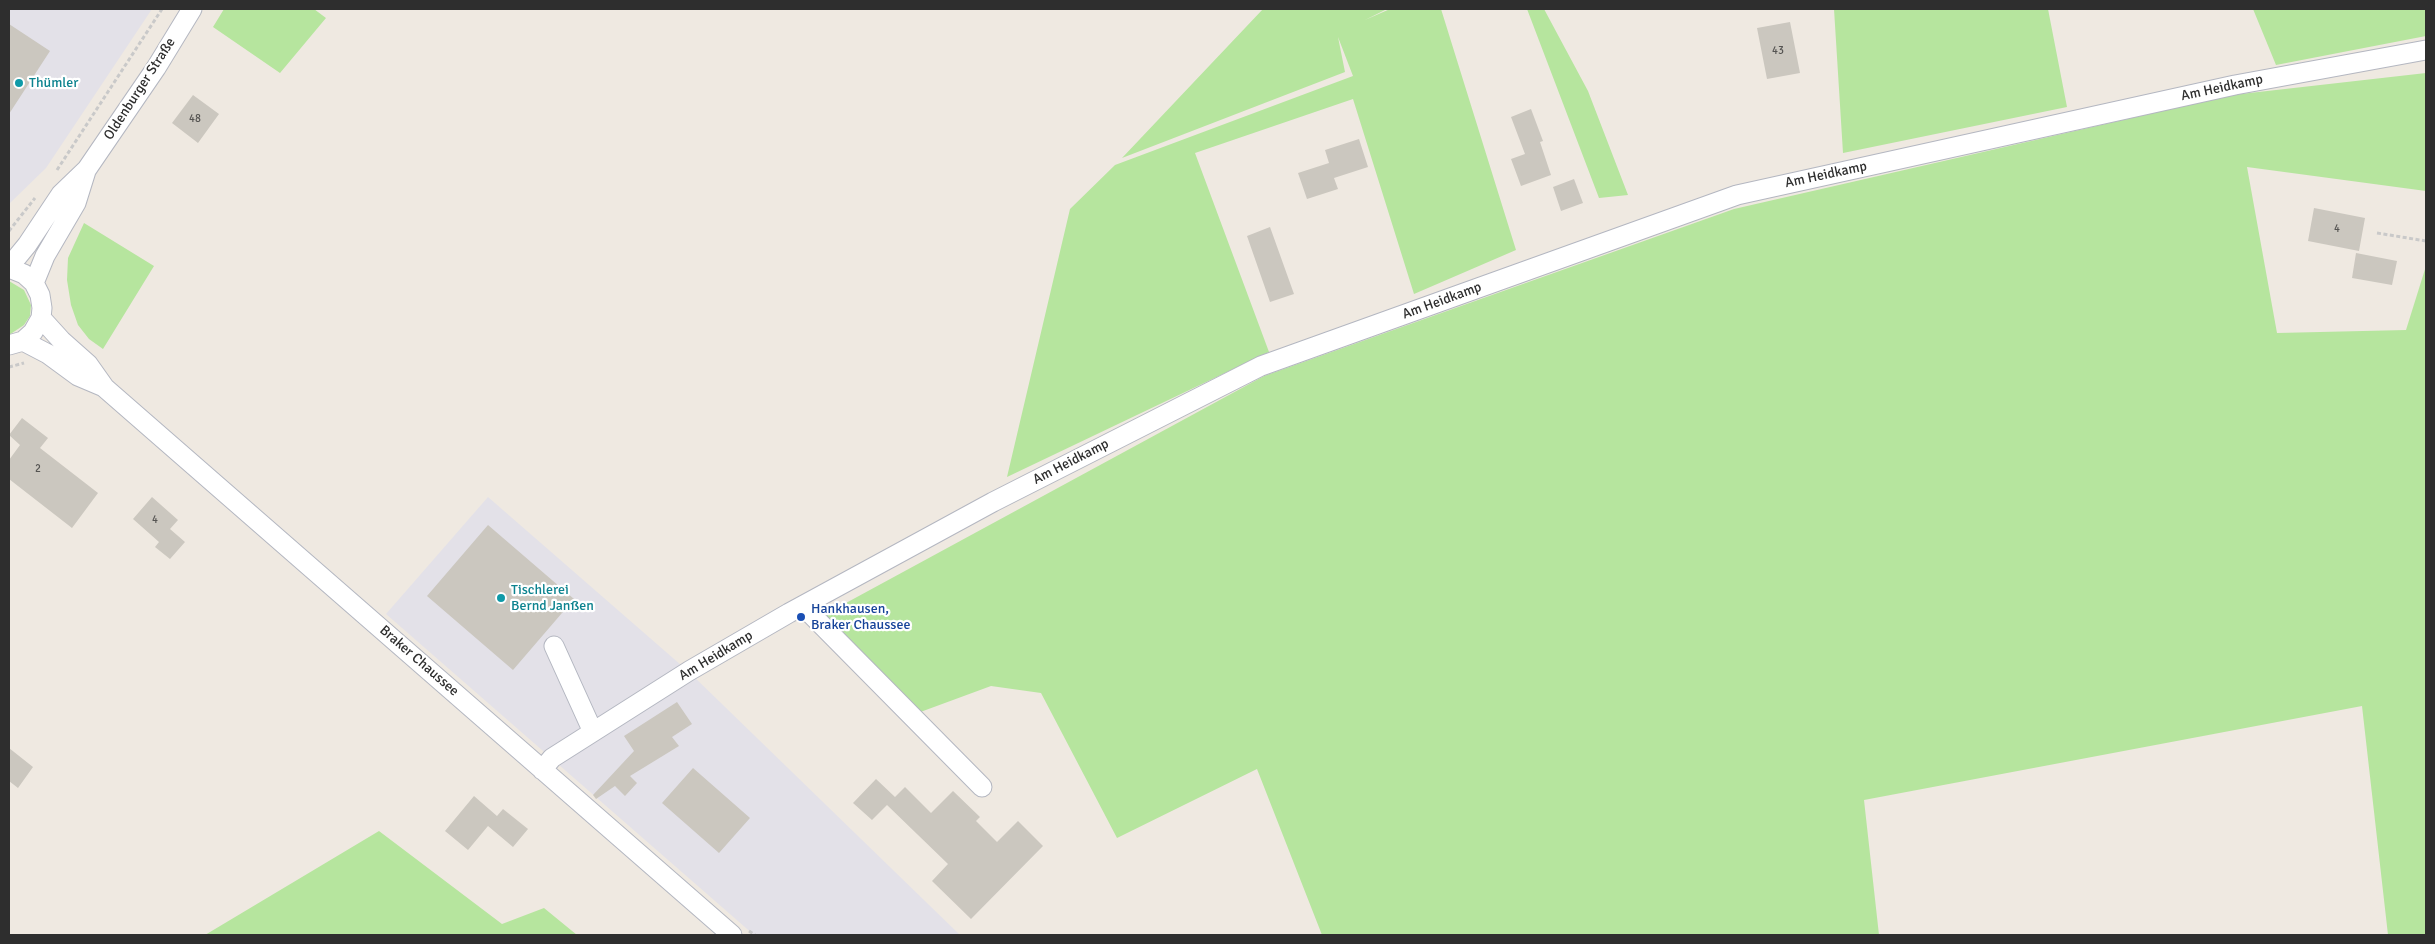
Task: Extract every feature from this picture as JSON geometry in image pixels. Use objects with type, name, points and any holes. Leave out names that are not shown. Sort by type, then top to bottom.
[{"type":"street","name":"Oldenburger Straße","points":[[9,268],[27,246],[60,194],[87,169],[150,76],[192,9]]},
{"type":"street","name":"Am Heidkamp","points":[[542,770],[552,758],[593,732],[689,672],[803,606],[993,502],[1261,366],[1737,195],[2235,85],[2426,50]]},
{"type":"street","name":"Oldenburger Straße","points":[[34,283],[45,256],[76,204],[87,169]]},
{"type":"street","points":[[9,268],[24,274],[34,283],[42,301],[41,318],[34,332],[16,343]]},
{"type":"street","name":"Braker Chaussee","points":[[41,318],[61,340],[88,364],[105,388],[732,935]]},
{"type":"street","name":"Braker Chaussee","points":[[16,343],[48,354],[78,376],[105,388]]},
{"type":"street","points":[[803,606],[982,787]]},
{"type":"street","points":[[554,646],[593,732]]},
{"type":"path","points":[[54,176],[162,9]]},
{"type":"path","points":[[9,231],[39,193]]},
{"type":"path","points":[[2378,233],[2426,242]]},
{"type":"shaded area","points":[[9,9],[152,9],[46,168],[9,204]]},
{"type":"shaded area","points":[[488,497],[689,672],[960,935],[754,935],[386,614]]},
{"type":"green space","points":[[224,9],[314,9],[326,18],[280,73],[213,27]]},
{"type":"green space","points":[[1263,9],[1387,9],[1365,20],[1390,9],[1441,9],[1516,250],[1414,294],[1353,99],[1195,153],[1269,352],[1007,477],[1070,209],[1115,165],[1353,76],[1338,37],[1345,72],[1122,158]]},
{"type":"green space","points":[[1527,9],[1544,9],[1588,91],[1628,195],[1599,198]]},
{"type":"green space","points":[[1834,9],[2048,9],[2067,107],[1843,153]]},
{"type":"green space","points":[[2253,9],[2426,9],[2426,36],[2276,65]]},
{"type":"green space","points":[[2426,73],[2426,191],[2247,167],[2277,333],[2406,330],[2426,266],[2426,935],[2388,935],[2362,706],[1864,800],[1879,935],[1322,935],[1257,769],[1117,838],[1041,693],[991,686],[915,714],[822,616],[1264,376],[1734,209],[2232,95]]},
{"type":"green space","points":[[84,223],[154,266],[103,349],[89,339],[78,325],[71,305],[67,280],[68,258]]},
{"type":"green space","points":[[9,281],[24,290],[31,305],[30,316],[24,325],[9,335]]},
{"type":"green space","points":[[379,831],[502,924],[544,908],[577,935],[205,935]]},
{"type":"building","points":[[1790,22],[1800,73],[1767,79],[1757,28]]},
{"type":"building","name":"Thümler","points":[[9,24],[50,51],[9,114]]},
{"type":"building","points":[[193,95],[219,114],[198,143],[172,123]]},
{"type":"building","points":[[1531,109],[1543,141],[1540,142],[1551,175],[1521,186],[1511,159],[1525,154],[1511,117]]},
{"type":"building","points":[[1359,139],[1368,167],[1334,178],[1338,189],[1307,199],[1298,173],[1329,163],[1325,150]]},
{"type":"building","points":[[1574,179],[1583,203],[1561,211],[1553,187]]},
{"type":"building","points":[[2314,208],[2365,218],[2359,251],[2308,241]]},
{"type":"building","points":[[1270,227],[1294,294],[1270,302],[1247,236]]},
{"type":"building","points":[[2356,253],[2397,261],[2392,285],[2352,278]]},
{"type":"building","points":[[22,418],[48,438],[40,448],[98,493],[72,528],[9,479],[9,460],[20,445],[9,435]]},
{"type":"building","points":[[152,497],[178,520],[170,529],[185,542],[170,559],[155,547],[159,542],[133,519]]},
{"type":"building","name":"Tischlerei Bernd Janßen","points":[[488,525],[574,599],[513,670],[427,596]]},
{"type":"building","points":[[677,702],[692,724],[672,737],[679,746],[630,776],[637,783],[625,796],[615,786],[596,799],[593,795],[634,751],[624,736]]},
{"type":"building","points":[[9,748],[33,767],[18,788],[9,781]]},
{"type":"building","points":[[693,768],[750,818],[719,853],[662,803]]},
{"type":"building","points":[[876,779],[895,797],[872,820],[853,803]]},
{"type":"building","points":[[905,787],[931,813],[953,791],[980,817],[976,821],[997,842],[1018,821],[1043,846],[971,919],[932,881],[948,864],[887,805]]},
{"type":"building","points":[[474,796],[497,816],[503,809],[528,829],[513,847],[488,826],[468,850],[445,831]]},
{"type":"place","name":"Thümler","points":[[19,83]]},
{"type":"place","name":"Tischlerei Bernd Janßen","points":[[501,598]]},
{"type":"place","name":"Hankhausen, Braker Chaussee","points":[[801,617]]}]
